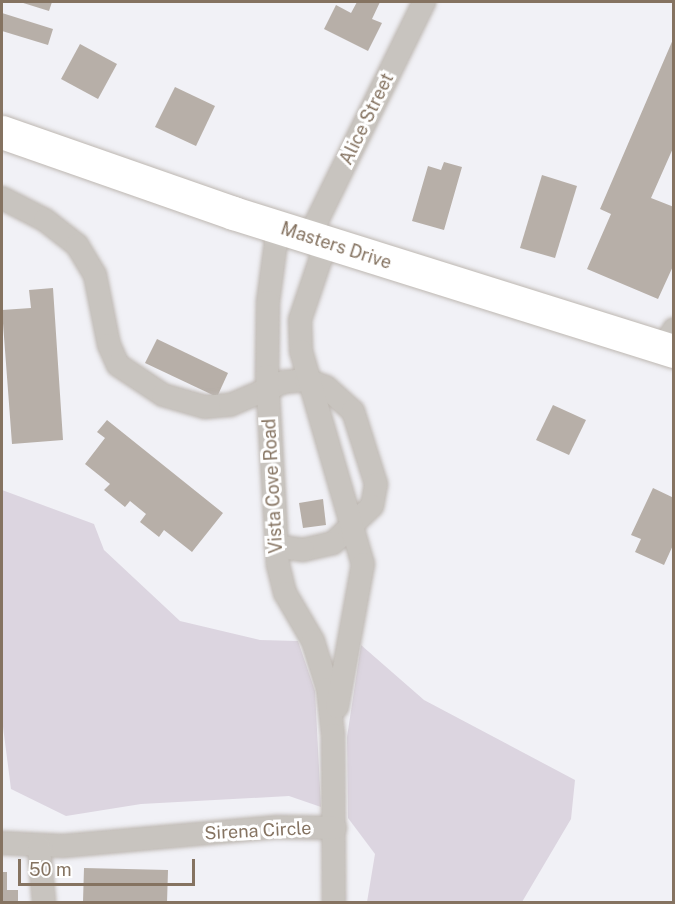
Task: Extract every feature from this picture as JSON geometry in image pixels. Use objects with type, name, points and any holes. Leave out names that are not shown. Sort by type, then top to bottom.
[{"type":"street","name":"Alice Street","points":[[318,240],[424,2]]},
{"type":"street","name":"Masters Drive","points":[[2,132],[318,240],[670,342]]},
{"type":"street","points":[[2,198],[45,220],[77,245],[95,275],[109,345],[118,365],[162,395],[205,407],[230,405],[268,392],[284,382],[306,380],[326,387],[353,411],[376,484],[372,506],[353,529],[333,543],[303,550],[276,546]]},
{"type":"street","name":"Vista Cove Road","points":[[278,227],[268,302],[268,392],[276,546],[285,593],[313,641],[328,689],[333,735],[334,903]]},
{"type":"street","name":"Vista Cove Road","points":[[318,240],[300,320],[306,380],[363,564],[333,735]]},
{"type":"street","name":"Sirena Circle","points":[[2,843],[39,847],[277,827],[335,828]]},
{"type":"street","points":[[39,847],[45,903]]},
{"type":"shaded area","points":[[2,490],[94,524],[104,550],[180,621],[260,640],[298,641],[315,691],[321,807],[289,796],[141,804],[66,816],[11,789],[2,719]]},
{"type":"shaded area","points":[[361,645],[424,700],[575,780],[571,819],[522,902],[367,902],[375,854],[348,818],[347,737]]},
{"type":"building","points":[[20,2],[52,2],[49,11]]},
{"type":"building","points":[[357,2],[380,2],[372,19],[382,23],[368,51],[324,29],[336,5],[351,13]]},
{"type":"building","points":[[2,13],[53,29],[48,45],[2,31]]},
{"type":"building","points":[[674,37],[674,146],[651,198],[674,207],[674,264],[658,299],[587,269],[611,214],[600,209]]},
{"type":"building","points":[[80,44],[117,64],[98,99],[61,79]]},
{"type":"building","points":[[175,87],[215,106],[196,146],[155,127]]},
{"type":"building","points":[[444,162],[462,167],[444,230],[412,221],[428,166],[441,170]]},
{"type":"building","points":[[542,175],[577,186],[555,258],[520,248]]},
{"type":"building","points":[[53,288],[63,440],[12,444],[2,310],[31,308],[29,290]]},
{"type":"building","points":[[157,339],[228,373],[217,397],[145,363]]},
{"type":"building","points":[[553,405],[586,420],[569,455],[536,440]]},
{"type":"building","points":[[107,420],[223,513],[192,552],[164,530],[159,537],[140,522],[146,514],[130,501],[125,507],[104,490],[110,484],[85,464],[105,438],[97,432]]},
{"type":"building","points":[[653,488],[674,498],[674,543],[664,565],[635,552],[641,539],[631,535]]},
{"type":"building","points":[[323,499],[326,525],[303,528],[299,503]]},
{"type":"building","points":[[84,868],[168,870],[167,902],[83,902]]},
{"type":"building","points":[[2,872],[7,872],[7,890],[18,890],[18,902],[2,902]]}]
